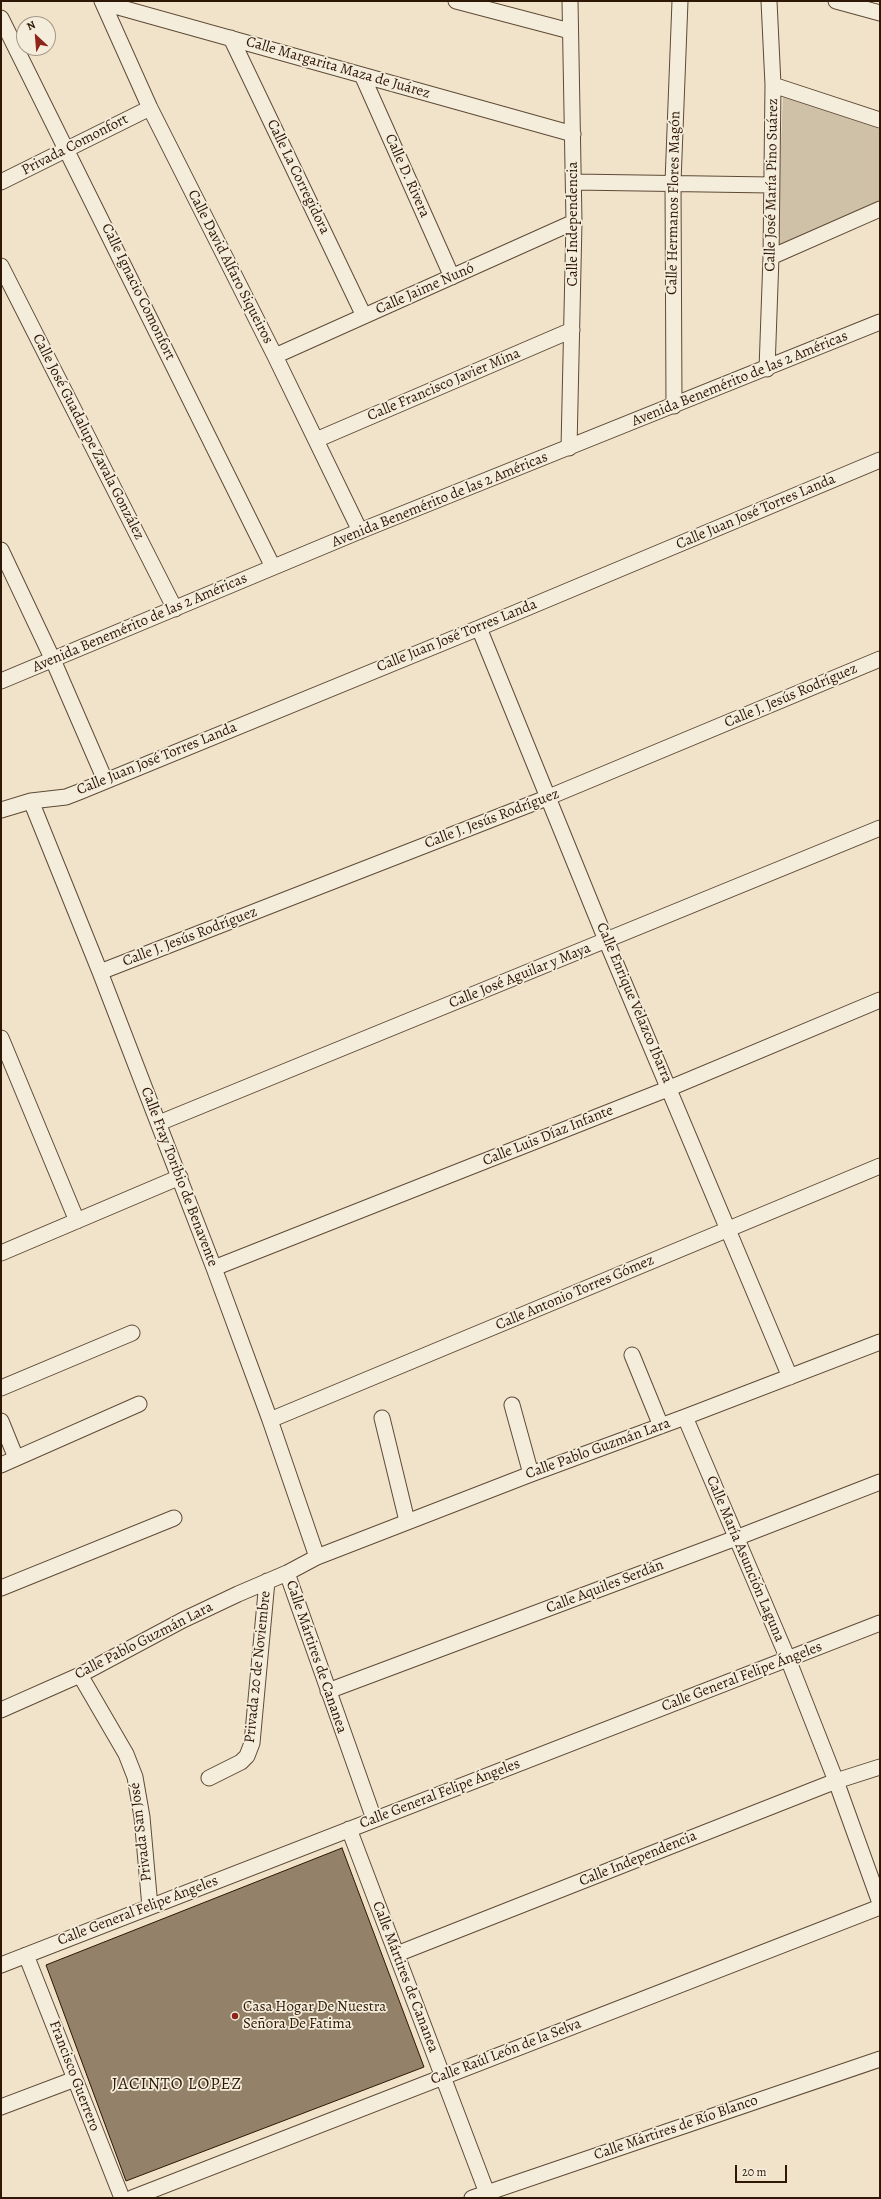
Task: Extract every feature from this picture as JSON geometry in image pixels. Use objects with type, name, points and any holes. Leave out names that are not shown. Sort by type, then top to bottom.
[{"type":"street","points":[[456,1],[570,31]]},
{"type":"street","name":"Calle Independencia","points":[[569,448],[574,222],[570,1]]},
{"type":"street","name":"Calle Hermanos Flores Magón","points":[[674,406],[673,182],[680,1]]},
{"type":"street","name":"Calle José María Pino Suárez","points":[[767,369],[771,257],[773,85],[769,1]]},
{"type":"street","points":[[836,1],[880,13]]},
{"type":"street","name":"Calle Margarita Maza de Juárez","points":[[103,2],[573,134]]},
{"type":"street","name":"Calle David Alfaro Siqueiros","points":[[103,2],[150,108],[275,356],[360,531]]},
{"type":"street","name":"Calle Ignacio Comonfort","points":[[1,18],[68,149],[273,567]]},
{"type":"street","name":"Calle La Corregidora","points":[[231,38],[364,316]]},
{"type":"street","name":"Calle D. Rivera","points":[[362,75],[452,277]]},
{"type":"street","points":[[773,85],[880,120]]},
{"type":"street","name":"Privada Comonfort","points":[[1,182],[150,108]]},
{"type":"street","points":[[574,182],[673,182],[771,185]]},
{"type":"street","points":[[771,257],[880,208]]},
{"type":"street","name":"Calle Jaime Nunó","points":[[275,356],[574,222]]},
{"type":"street","name":"Calle José Guadalupe Zavala González","points":[[1,266],[175,609]]},
{"type":"street","name":"Avenida Benemérito de las 2 Américas","points":[[1,681],[360,531],[767,369],[880,322]]},
{"type":"street","name":"Calle Francisco Javier Mina","points":[[316,440],[572,330]]},
{"type":"street","name":"Calle Juan José Torres Landa","points":[[1,810],[31,800],[66,797],[479,628],[880,460]]},
{"type":"street","points":[[1,550],[53,660],[105,780]]},
{"type":"street","name":"Calle Enrique Velazco Ibarra","points":[[479,628],[606,940],[670,1088],[790,1377]]},
{"type":"street","name":"Calle J. Jesús Rodríguez","points":[[100,972],[549,797],[880,659]]},
{"type":"street","name":"Calle Fray Toribio de Benavente","points":[[31,800],[180,1177],[270,1420],[317,1557]]},
{"type":"street","name":"Calle José Aguilar y Maya","points":[[159,1123],[880,828]]},
{"type":"street","name":"Calle Luis Díaz Infante","points":[[214,1268],[670,1088],[880,1000]]},
{"type":"street","points":[[1,1038],[77,1221]]},
{"type":"street","name":"Calle Antonio Torres Gómez","points":[[270,1420],[880,1166]]},
{"type":"street","points":[[1,1253],[180,1177]]},
{"type":"street","points":[[1,1388],[132,1333]]},
{"type":"street","name":"Calle Pablo Guzmán Lara","points":[[317,1557],[530,1474],[685,1417],[880,1342]]},
{"type":"street","points":[[632,1356],[661,1426]]},
{"type":"street","points":[[1,1465],[139,1404]]},
{"type":"street","points":[[512,1404],[530,1474]]},
{"type":"street","name":"Calle María Asunción Laguna","points":[[685,1417],[788,1659],[836,1781],[880,1903]]},
{"type":"street","points":[[382,1418],[407,1521]]},
{"type":"street","points":[[1,1421],[16,1458]]},
{"type":"street","name":"Calle Aquiles Serdán","points":[[328,1691],[736,1538],[880,1482]]},
{"type":"street","points":[[1,1588],[174,1518]]},
{"type":"street","name":"Calle Mártires de Cananea","points":[[317,1557],[287,1573],[374,1820]]},
{"type":"street","name":"Calle Pablo Guzmán Lara","points":[[1,1710],[80,1675],[183,1620],[266,1581],[287,1573]]},
{"type":"street","name":"Privada 20 de Noviembre","points":[[209,1778],[241,1762],[247,1756],[252,1743],[266,1581]]},
{"type":"street","name":"Calle General Felipe Ángeles","points":[[1,1965],[880,1623]]},
{"type":"street","name":"Privada San José","points":[[80,1675],[123,1747],[135,1777],[142,1817],[150,1907]]},
{"type":"street","name":"Calle Independencia","points":[[397,1954],[836,1781],[880,1766]]},
{"type":"street","name":"Calle Mártires de Cananea","points":[[349,1829],[487,2193]]},
{"type":"street","name":"Calle Raúl León de la Selva","points":[[132,2198],[880,1907]]},
{"type":"street","name":"Francisco Guerrero","points":[[26,1955],[122,2198]]},
{"type":"street","name":"Calle Mártires de Río Blanco","points":[[472,2198],[880,2059]]},
{"type":"street","points":[[1,2107],[75,2079]]},
{"type":"shaded area","points":[[783,94],[880,125],[880,201],[777,249]]},
{"type":"building","name":"Casa Hogar De Nuestra Señora De Fatima","points":[[342,1848],[424,2067],[126,2181],[46,1965]]},
{"type":"place","name":"Casa Hogar De Nuestra Señora De Fatima","points":[[235,2016]]},
{"type":"district","name":"JACINTO LOPEZ","points":[[177,2085]]}]
